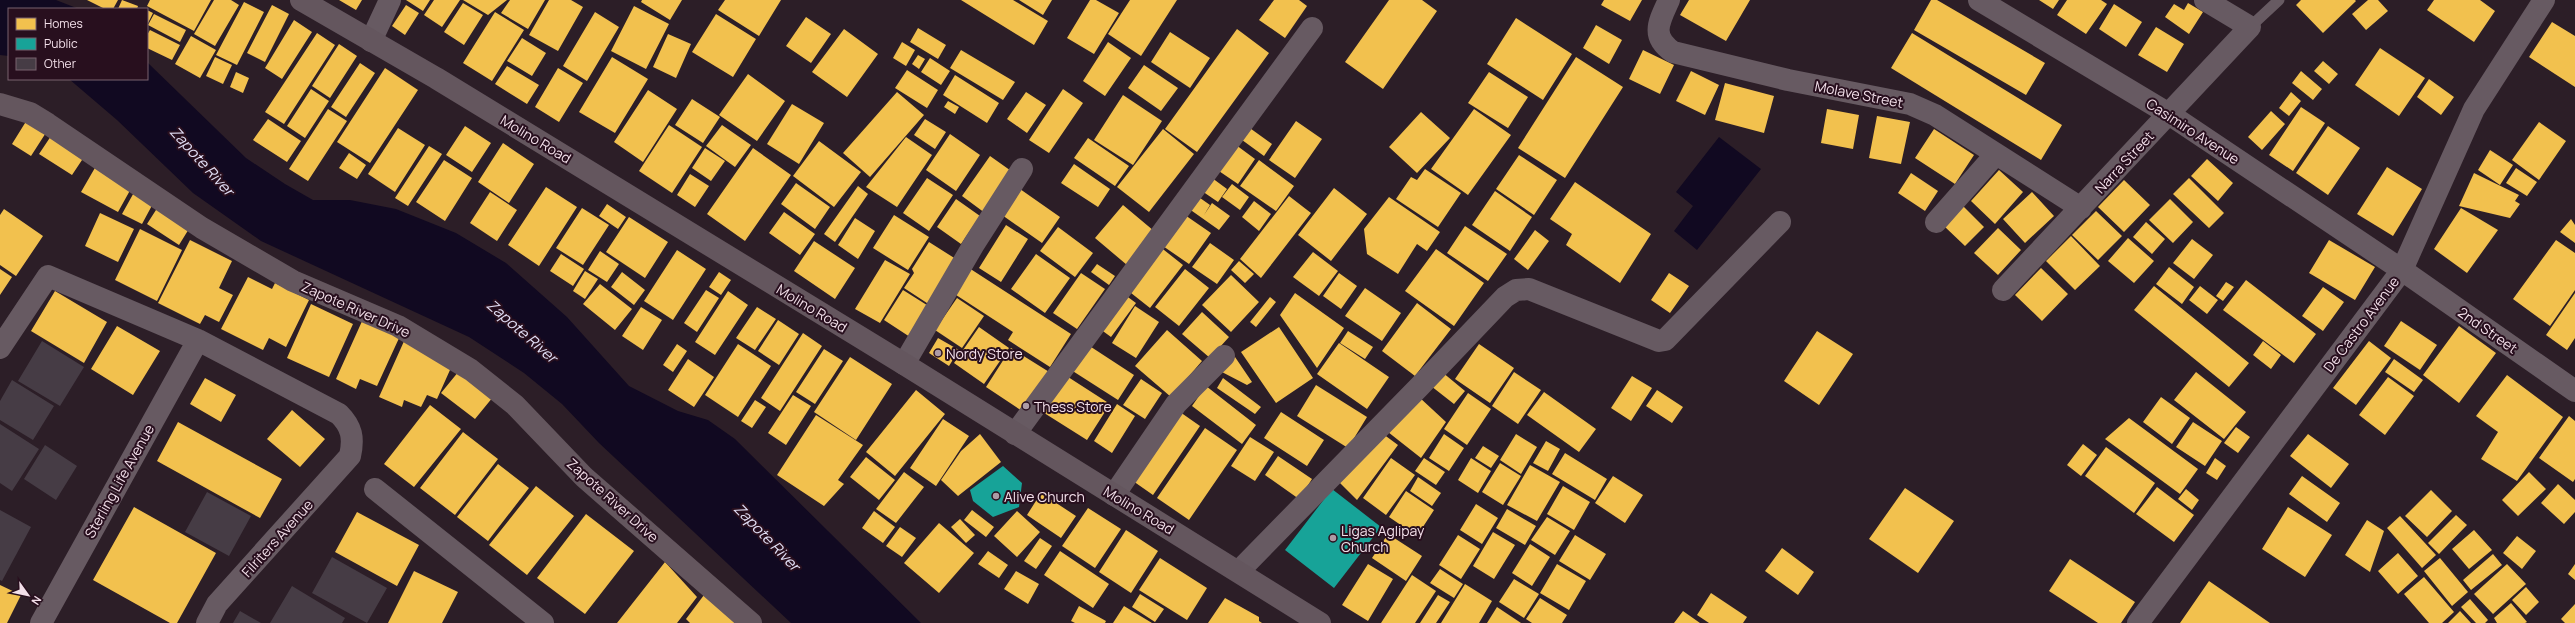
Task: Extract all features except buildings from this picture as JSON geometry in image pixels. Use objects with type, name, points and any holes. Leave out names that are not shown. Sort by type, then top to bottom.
[{"type":"main road","name":"Molino Road","points":[[301,0],[904,364],[1015,434],[1239,571],[1320,623]]},
{"type":"main road","name":"Zapote River Drive","points":[[0,104],[30,114],[48,124],[202,228],[293,281],[398,326],[471,370],[515,405],[584,477],[751,623]]},
{"type":"street","points":[[370,41],[390,0]]},
{"type":"street","name":"Molave Street","points":[[1669,0],[1657,32],[1661,44],[1673,52],[1788,80],[1910,104],[1935,115],[2081,208]]},
{"type":"street","name":"Casimiro Avenue","points":[[1979,0],[2170,114],[2402,270]]},
{"type":"street","points":[[2205,0],[2250,27]]},
{"type":"street","name":"De Castro Avenue","points":[[2138,623],[2402,270],[2474,109],[2544,0]]},
{"type":"street","name":"Narra Street","points":[[2003,290],[2170,114],[2250,27]]},
{"type":"street","points":[[1015,434],[1312,28]]},
{"type":"street","points":[[1936,222],[1996,154]]},
{"type":"street","points":[[904,364],[974,244],[1022,169]]},
{"type":"street","points":[[1239,571],[1420,386],[1505,296],[1516,290],[1529,289],[1659,341],[1665,340],[1780,222]]},
{"type":"street","name":"2nd Street","points":[[2402,270],[2575,391]]},
{"type":"street","points":[[0,348],[48,276],[198,340]]},
{"type":"street","name":"Filriters Avenue","points":[[198,340],[339,414],[352,431],[353,442],[350,456],[217,604],[207,623]]},
{"type":"street","name":"Sterling Life Avenue","points":[[41,623],[198,340]]},
{"type":"street","points":[[1114,495],[1176,404],[1224,356]]},
{"type":"street","points":[[375,489],[531,619]]},
{"type":"lane","name":"Narra Street","points":[[2250,27],[2279,0]]},
{"type":"water","points":[[0,0],[56,0],[76,8],[8,8],[8,56],[0,55]]},
{"type":"water","name":"Zapote River","points":[[148,63],[246,158],[285,184],[313,200],[350,200],[396,209],[456,233],[506,263],[567,317],[629,386],[678,411],[708,420],[735,439],[921,623],[791,623],[599,443],[562,404],[524,373],[469,337],[261,241],[193,193],[117,120],[70,80],[148,80]]},
{"type":"water","points":[[1719,137],[1761,169],[1697,250],[1674,231],[1693,206],[1676,192]]},
{"type":"place","name":"Nordy Store","points":[[938,353]]},
{"type":"place","name":"Thess Store","points":[[1026,406]]},
{"type":"place","name":"Alive Church","points":[[996,496]]},
{"type":"place","name":"Ligas Aglipay Church","points":[[1333,538]]}]
